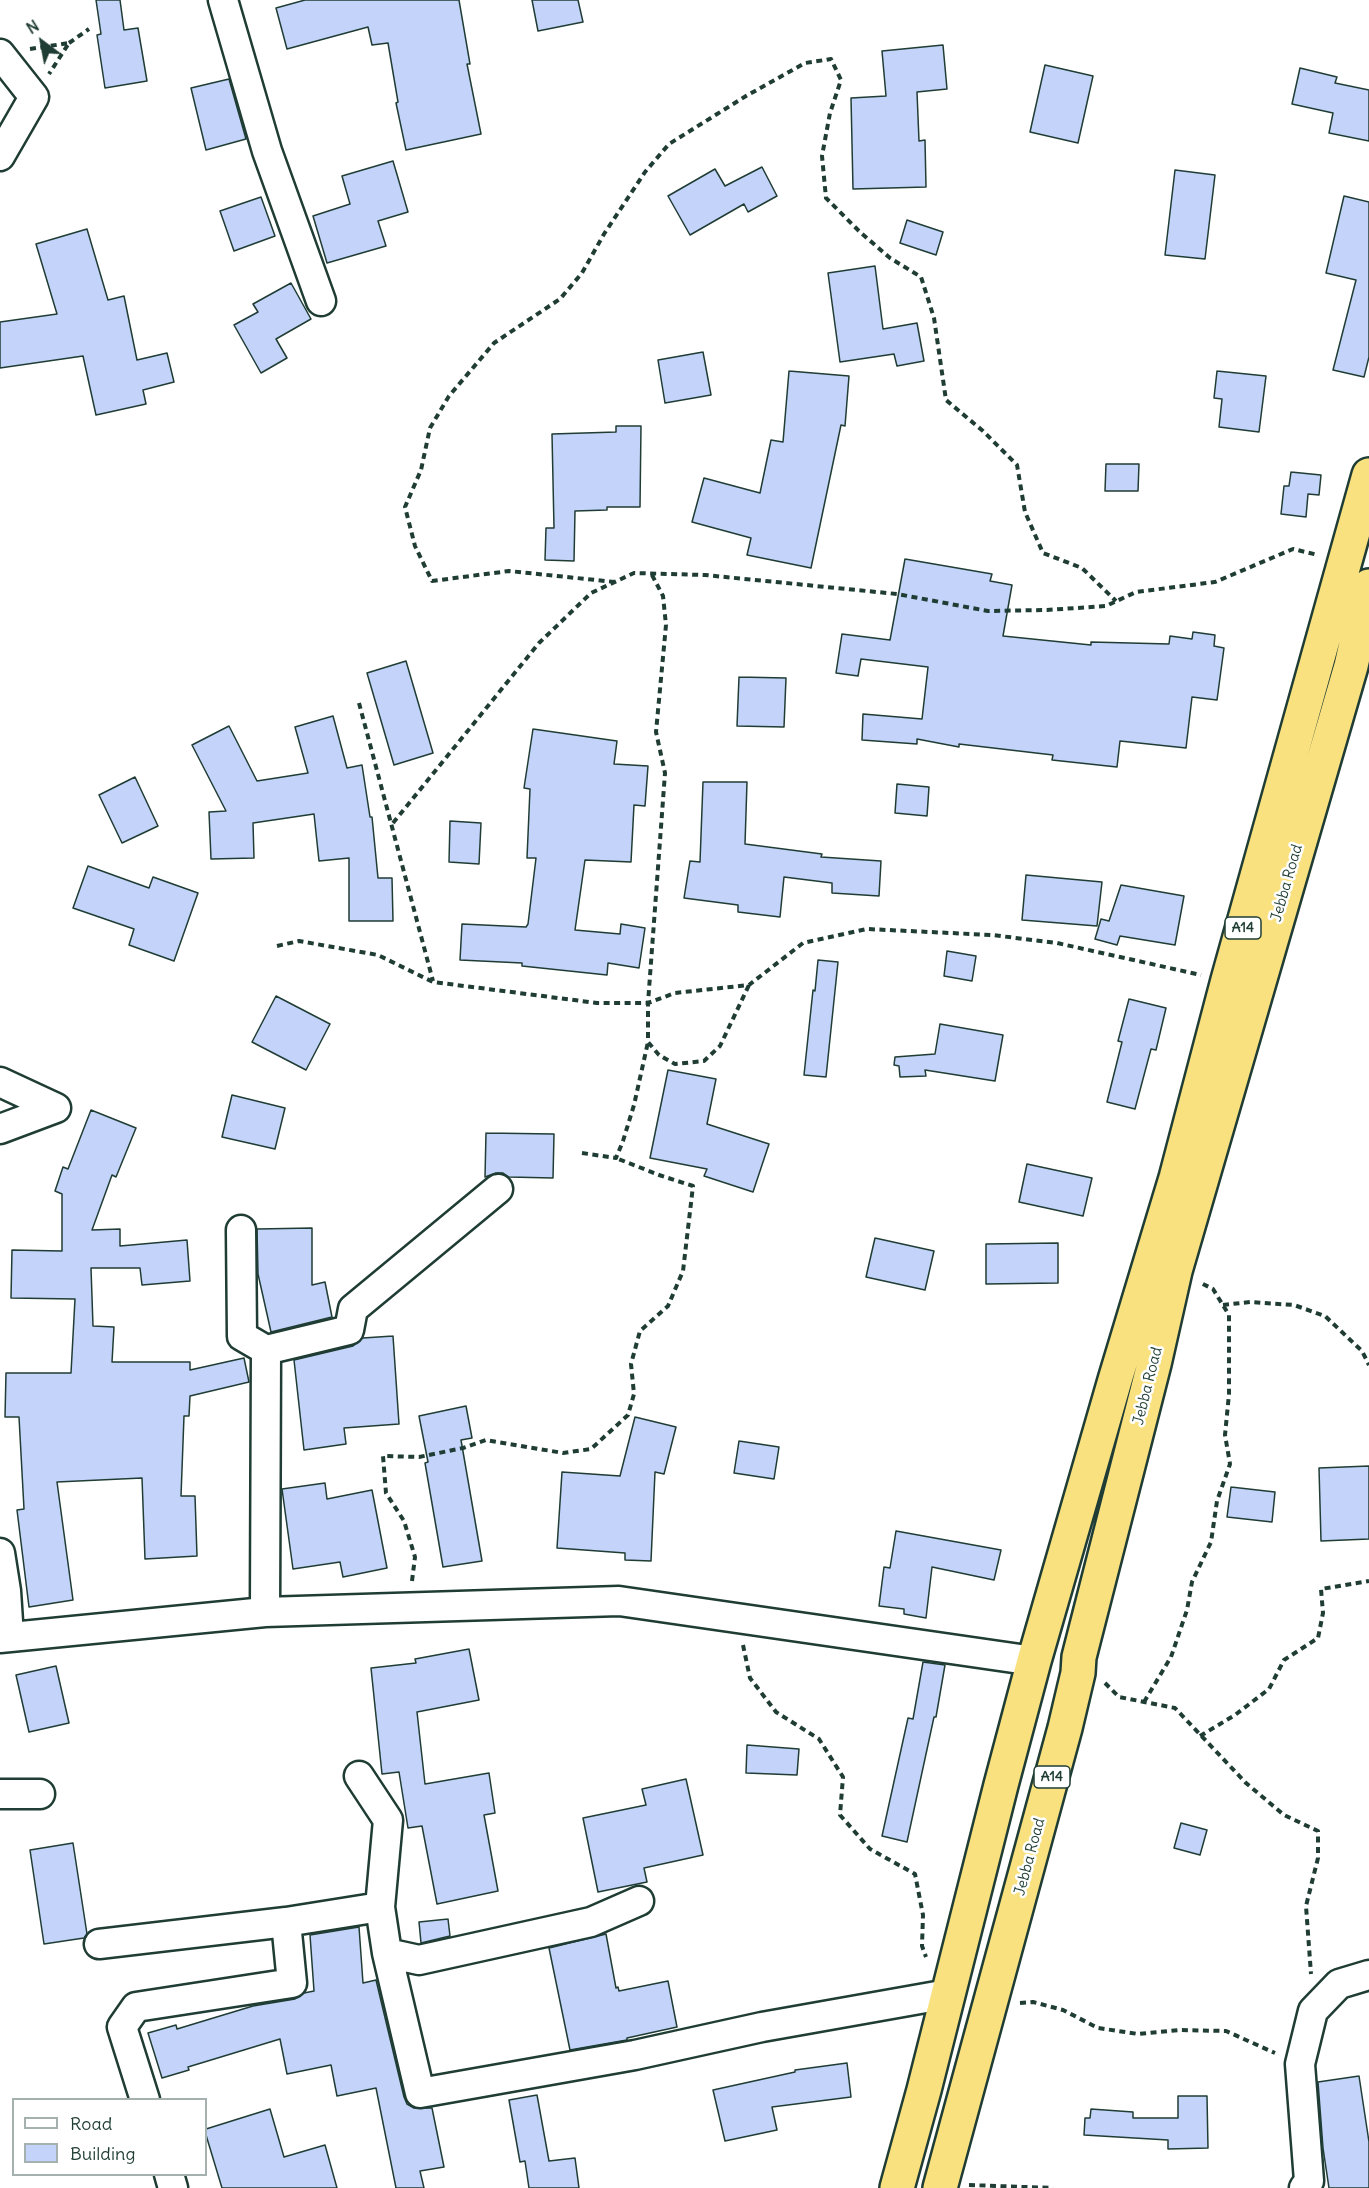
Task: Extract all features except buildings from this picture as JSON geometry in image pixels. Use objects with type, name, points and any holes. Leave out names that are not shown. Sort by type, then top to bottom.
[{"type":"highway","name":"Jebba Road","points":[[897,2188],[1034,1661],[1176,1178],[1228,980],[1369,475]]},
{"type":"highway","name":"Jebba Road","points":[[942,2180],[1065,1728],[1078,1673],[1079,1658],[1154,1364],[1175,1270],[1351,666],[1369,586]]},
{"type":"street","points":[[223,0],[267,151],[321,301]]},
{"type":"street","points":[[0,156],[34,96],[12,52]]},
{"type":"street","points":[[0,1082],[56,1108],[0,1129]]},
{"type":"street","points":[[241,1230],[242,1336],[266,1350],[349,1330],[353,1309],[498,1189]]},
{"type":"street","points":[[265,1612],[266,1350]]},
{"type":"street","points":[[0,1553],[6,1590],[4,1637],[265,1612],[619,1601],[1034,1661]]},
{"type":"street","points":[[359,1776],[388,1820],[380,1906],[387,1953],[420,2093],[634,2055],[762,2026],[948,1994]]},
{"type":"street","points":[[0,1794],[40,1794]]},
{"type":"street","points":[[387,1953],[419,1960],[591,1922],[639,1901]]},
{"type":"street","points":[[99,1944],[286,1922],[380,1906]]},
{"type":"street","points":[[144,2098],[122,2027],[136,2007],[292,1983],[286,1922]]},
{"type":"street","points":[[1304,2188],[1309,2181],[1300,2064],[1313,2011],[1340,1984],[1369,1975]]},
{"type":"path","points":[[34,96],[69,43],[89,29]]},
{"type":"path","points":[[12,52],[69,43]]},
{"type":"path","points":[[615,582],[509,571],[432,581],[415,546],[405,507],[421,470],[430,428],[449,396],[494,343],[560,299],[567,291],[582,273],[604,234],[645,172],[669,144],[746,96],[805,63],[831,60],[841,80],[830,113],[822,156],[826,198],[890,258],[921,277],[934,318],[946,400],[983,431],[1017,465],[1025,512],[1042,553],[1082,568],[1116,601]]},
{"type":"path","points":[[393,823],[539,643],[591,593],[634,573],[705,575],[897,594],[988,611],[1106,606],[1136,592],[1215,582],[1293,549],[1344,561]]},
{"type":"path","points":[[616,1158],[634,1105],[648,1042],[648,1003],[665,773],[656,732],[666,625],[663,596],[651,574]]},
{"type":"path","points":[[359,703],[393,823],[433,982]]},
{"type":"path","points":[[648,1042],[659,1055],[675,1064],[704,1061],[720,1046],[749,985],[803,943],[867,929],[992,935],[1057,943],[1228,980]]},
{"type":"path","points":[[277,946],[299,941],[378,954],[433,982],[597,1003],[648,1003],[675,993],[749,985]]},
{"type":"path","points":[[410,1607],[415,1557],[404,1521],[386,1493],[383,1456],[419,1457],[463,1449],[486,1440],[563,1453],[591,1449],[628,1415],[634,1394],[631,1364],[640,1331],[668,1306],[683,1271],[693,1186],[616,1158],[582,1153]]},
{"type":"path","points":[[1144,1702],[1171,1657],[1187,1610],[1192,1582],[1211,1542],[1217,1501],[1230,1464],[1225,1435],[1229,1394],[1229,1315],[1213,1289],[1175,1270]]},
{"type":"path","points":[[1223,1305],[1250,1302],[1294,1305],[1325,1316],[1362,1351],[1369,1365]]},
{"type":"path","points":[[1200,1736],[1269,1689],[1284,1660],[1318,1638],[1323,1613],[1321,1589],[1369,1581]]},
{"type":"path","points":[[741,1618],[741,1636],[750,1678],[776,1712],[819,1738],[843,1777],[840,1815],[870,1849],[915,1874],[923,1915],[922,1946],[929,1964],[917,2000]]},
{"type":"path","points":[[1079,1658],[1119,1697],[1175,1708],[1246,1783],[1284,1815],[1318,1831],[1318,1858],[1306,1906],[1313,2011]]},
{"type":"path","points":[[990,2004],[1033,2002],[1062,2010],[1098,2028],[1138,2034],[1179,2030],[1226,2031],[1300,2064]]},
{"type":"path","points":[[942,2180],[969,2186],[1053,2188]]}]
